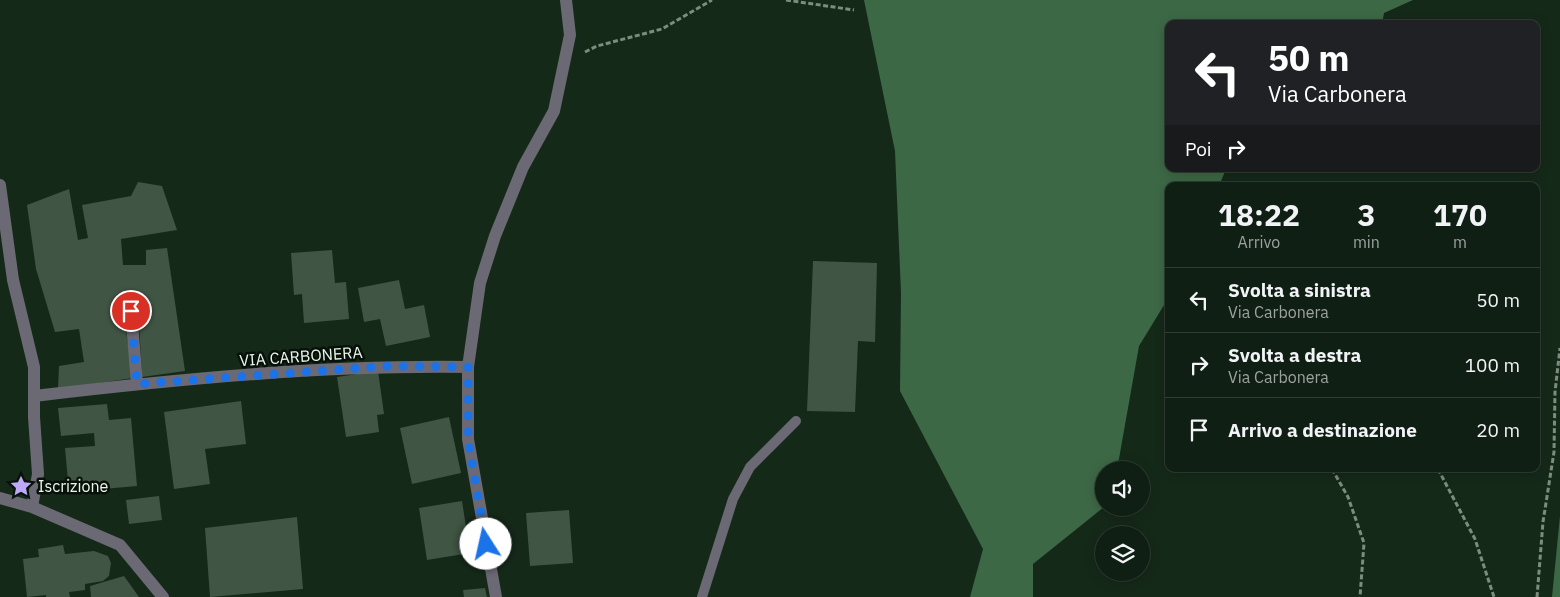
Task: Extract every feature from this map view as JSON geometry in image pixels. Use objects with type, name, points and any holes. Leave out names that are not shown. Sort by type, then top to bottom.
[{"type":"street","points":[[496,597],[468,439],[468,367],[480,283],[494,236],[524,167],[554,111],[570,35],[566,0]]},
{"type":"street","points":[[0,185],[13,280],[34,367],[38,474],[32,507]]},
{"type":"street","points":[[131,311],[137,384]]},
{"type":"street","name":"VIA CARBONERA","points":[[34,396],[137,384],[389,366],[468,367]]},
{"type":"street","points":[[0,498],[32,507],[120,545],[163,597]]},
{"type":"lane","points":[[702,597],[733,499],[750,467],[796,421]]},
{"type":"path","points":[[565,62],[597,46],[662,29],[712,0]]},
{"type":"path","points":[[786,0],[854,10]]},
{"type":"path","points":[[1536,597],[1543,522],[1554,452],[1555,392],[1560,348]]},
{"type":"path","points":[[1334,472],[1348,496],[1364,543],[1360,597]]},
{"type":"path","points":[[1440,472],[1475,539],[1494,597]]},
{"type":"green space","points":[[864,0],[1413,0],[1384,13],[1383,20],[1165,20],[1165,172],[1225,172],[1221,182],[1165,182],[1165,304],[1139,346],[1119,461],[1095,461],[1095,514],[1033,564],[1033,597],[970,597],[983,549],[900,391],[901,293],[895,151]]},
{"type":"green space","points":[[1560,516],[1560,597],[1552,597]]},
{"type":"building","points":[[138,182],[162,186],[177,230],[121,239],[123,265],[146,265],[146,250],[167,248],[185,371],[142,377],[138,306],[123,311],[133,378],[58,389],[59,366],[84,362],[79,329],[55,332],[36,269],[27,205],[69,189],[78,240],[88,238],[82,205],[131,196]]},
{"type":"building","points":[[332,250],[335,283],[346,282],[349,319],[304,323],[302,294],[294,295],[291,253]]},
{"type":"building","points":[[813,261],[877,263],[875,342],[858,341],[855,412],[807,411]]},
{"type":"building","points":[[399,280],[405,309],[424,305],[430,337],[386,346],[380,319],[364,322],[358,288]]},
{"type":"building","points":[[378,371],[384,414],[377,415],[379,432],[346,437],[337,377]]},
{"type":"building","points":[[241,401],[246,444],[205,449],[210,484],[174,489],[164,412]]},
{"type":"building","points":[[107,404],[109,420],[131,418],[137,486],[69,492],[65,448],[95,446],[94,433],[61,436],[58,408]]},
{"type":"building","points":[[449,417],[461,473],[412,484],[400,428]]},
{"type":"building","points":[[159,496],[162,520],[129,524],[126,500]]},
{"type":"building","points":[[462,501],[470,553],[427,560],[419,508]]},
{"type":"building","points":[[569,510],[573,563],[530,566],[526,513]]},
{"type":"building","points":[[297,517],[303,589],[210,597],[205,528]]},
{"type":"building","points":[[63,545],[65,554],[94,551],[108,556],[111,563],[109,576],[103,581],[85,584],[85,590],[69,592],[70,597],[46,597],[46,595],[27,597],[23,559],[39,557],[38,549]]},
{"type":"building","points":[[124,576],[139,597],[91,597],[90,586]]},
{"type":"building","points":[[485,588],[487,597],[464,597],[463,590]]},
{"type":"place","name":"Iscrizione","points":[[21,486]]},
{"type":"route","points":[[131,311],[137,384],[389,366],[468,367],[468,439],[486,544]]}]
